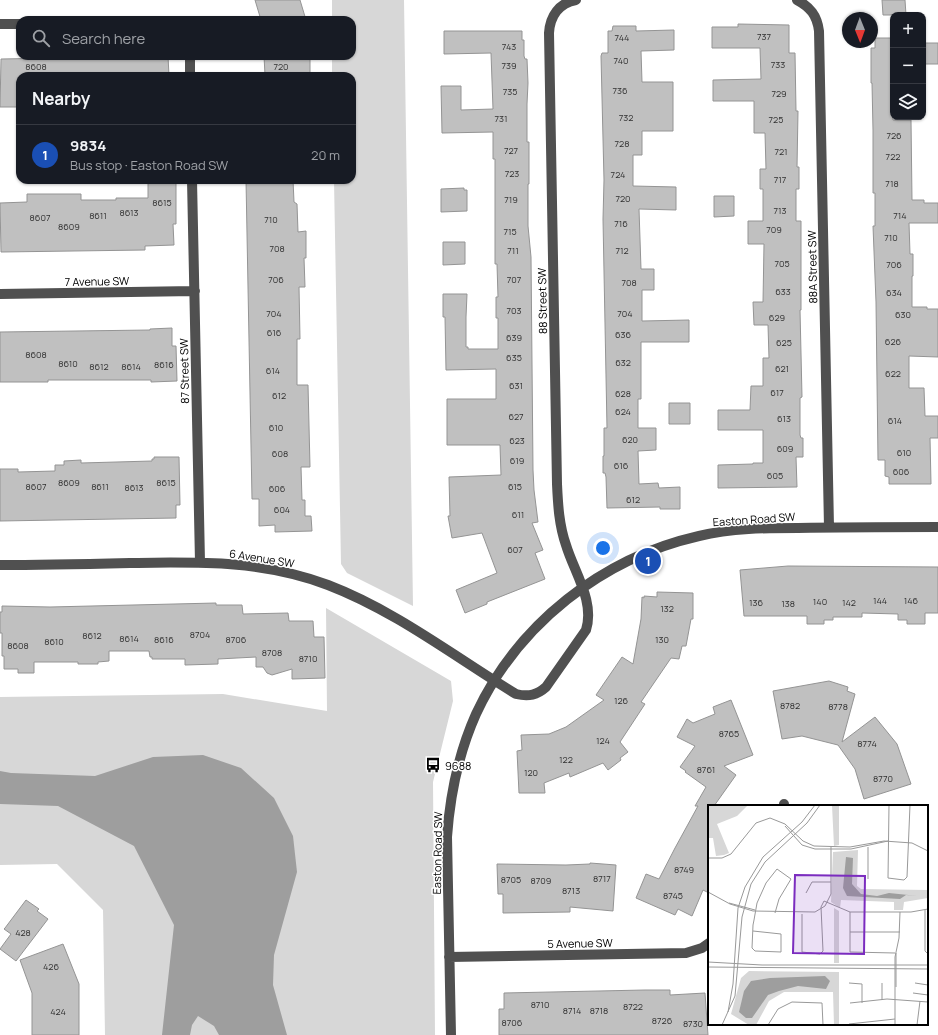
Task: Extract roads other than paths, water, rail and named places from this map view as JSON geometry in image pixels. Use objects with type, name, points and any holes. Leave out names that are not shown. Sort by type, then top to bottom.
[{"type":"street","name":"88 Street SW","points":[[576,0],[563,5],[556,11],[552,19],[549,33],[557,484],[562,532],[566,546],[583,587]]},
{"type":"street","name":"88A Street SW","points":[[797,0],[810,9],[818,22],[819,30],[829,527]]},
{"type":"street","points":[[0,24],[16,24]]},
{"type":"street","points":[[190,60],[190,72]]},
{"type":"street","name":"87 Street SW","points":[[192,184],[200,562]]},
{"type":"street","name":"7 Avenue SW","points":[[0,294],[195,291]]},
{"type":"street","name":"Easton Road SW","points":[[451,1035],[447,837],[451,799],[468,734],[476,714],[494,681],[507,662],[534,629],[563,602],[603,573],[664,546],[699,536],[731,530],[757,529],[829,527],[938,527]]},
{"type":"street","name":"6 Avenue SW","points":[[0,565],[200,562],[268,569],[310,579],[354,597],[386,613],[422,634],[494,681]]},
{"type":"street","points":[[494,681],[521,696],[538,694],[546,687],[586,630],[589,613],[583,587]]},
{"type":"street","name":"5 Avenue SW","points":[[449,957],[686,953],[702,948],[708,944]]},
{"type":"place","name":"9834","points":[[648,561]]},
{"type":"place","name":"9688","points":[[433,765]]}]
